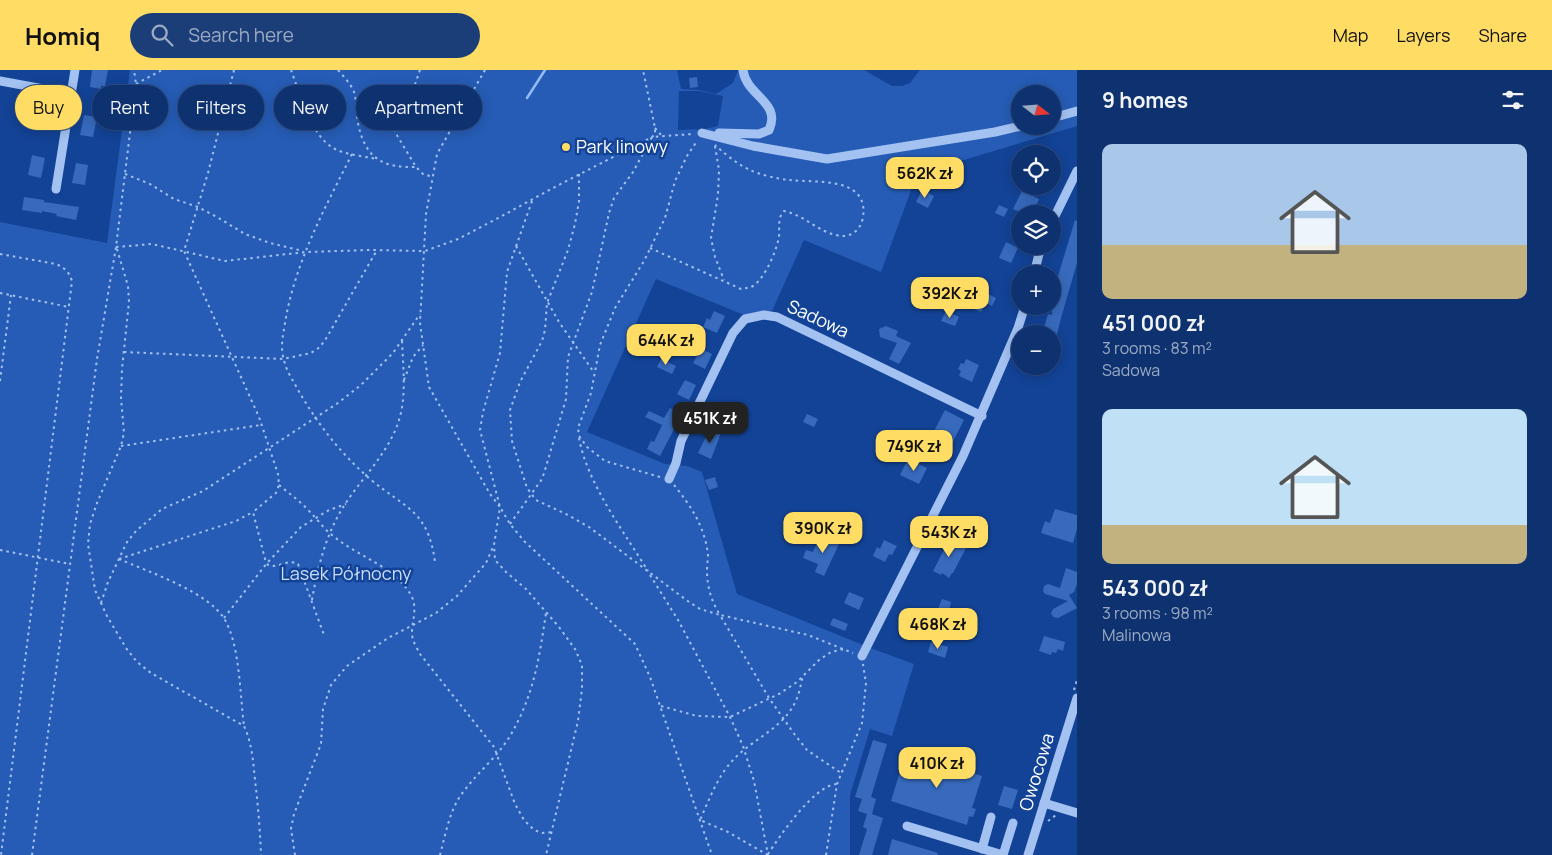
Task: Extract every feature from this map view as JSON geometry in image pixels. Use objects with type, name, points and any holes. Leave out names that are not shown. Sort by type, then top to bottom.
[{"type":"street","points":[[73,85],[76,70]]},
{"type":"street","points":[[702,133],[759,134],[769,130],[773,122],[773,115],[770,109],[747,84],[743,70]]},
{"type":"street","points":[[0,81],[22,85]]},
{"type":"street","points":[[1061,115],[1077,111]]},
{"type":"street","points":[[702,133],[753,146],[827,159],[1011,128]]},
{"type":"street","points":[[56,189],[65,130]]},
{"type":"street","points":[[1060,205],[1077,171]]},
{"type":"street","name":"Sadowa","points":[[669,479],[676,463],[680,441],[733,333],[745,319],[764,315],[777,317],[982,416]]},
{"type":"street","points":[[862,656],[964,456],[1018,328],[1022,315]]},
{"type":"street","name":"Owocowa","points":[[1028,855],[1077,698]]},
{"type":"street","points":[[1044,803],[1077,813]]},
{"type":"street","points":[[982,849],[991,817]]},
{"type":"street","points":[[907,826],[1003,855],[1013,824]]},
{"type":"path","points":[[32,855],[97,359],[116,247],[136,84],[134,70]]},
{"type":"path","points":[[136,84],[162,70]]},
{"type":"path","points":[[119,559],[236,521],[253,512],[276,493],[279,486],[278,474],[262,425],[184,251],[208,174],[234,70]]},
{"type":"path","points":[[291,70],[315,129],[324,142],[335,149],[378,159],[398,167],[416,167]]},
{"type":"path","points":[[338,70],[353,91],[358,123],[366,147],[378,159]]},
{"type":"path","points":[[420,70],[413,90],[397,115],[395,132],[416,167],[423,174],[433,178]]},
{"type":"path","points":[[485,70],[437,154],[426,214],[420,323],[429,387],[490,494],[510,524],[524,541],[635,644],[650,677],[712,855]]},
{"type":"path","points":[[510,524],[542,479],[564,409],[568,358],[592,292],[604,229],[614,198],[637,166],[655,134],[643,70]]},
{"type":"path","points":[[655,128],[662,136]]},
{"type":"path","points":[[702,133],[687,156],[675,182],[665,218],[644,261],[615,308],[600,345],[591,393],[578,428],[581,451],[590,474],[678,620],[730,717],[744,749],[754,781],[768,855]]},
{"type":"path","points":[[116,247],[152,244],[225,261],[306,252],[425,251],[458,238],[532,201],[579,174],[652,137],[702,133],[716,146],[750,170],[788,180],[829,182],[850,187],[861,198],[864,209],[862,222],[856,232],[847,236],[835,235],[807,219],[793,213],[784,212],[780,215],[775,252],[768,266],[758,281],[751,287],[741,289],[650,248]]},
{"type":"path","points":[[716,146],[719,170],[718,195],[711,238],[715,257],[725,282]]},
{"type":"path","points":[[352,154],[313,232],[292,286],[282,346],[283,359],[291,377],[316,418],[339,448],[366,475],[419,516],[432,543],[435,562]]},
{"type":"path","points":[[125,174],[150,184],[174,199],[198,207],[244,234],[306,252]]},
{"type":"path","points":[[579,174],[579,201],[575,224],[568,250],[547,302],[545,330],[542,341],[520,382],[510,410],[512,441],[521,471],[531,495],[536,500],[568,514],[589,527],[700,609],[808,635],[862,656],[866,682],[862,723],[836,784],[826,855]]},
{"type":"path","points":[[532,201],[507,272],[502,307],[500,353],[483,412],[480,430],[500,507],[494,545],[495,560],[526,589],[546,613],[575,649],[582,665],[582,689],[578,721],[546,855]]},
{"type":"path","points":[[516,246],[547,302],[594,372]]},
{"type":"path","points":[[116,247],[128,286],[121,398],[124,432],[121,446],[96,503],[90,524],[88,544],[95,590],[126,648],[137,662],[151,673],[244,726]]},
{"type":"path","points":[[124,352],[283,359],[311,353],[320,347],[377,250]]},
{"type":"path","points":[[0,254],[56,264],[64,267],[69,272],[72,281],[1,855]]},
{"type":"path","points":[[0,293],[69,307]]},
{"type":"path","points":[[0,381],[11,295]]},
{"type":"path","points":[[101,603],[108,582],[127,542],[136,531],[162,509],[203,491],[316,418],[361,385],[393,353],[421,312]]},
{"type":"path","points":[[312,602],[317,573],[338,515],[392,437],[399,422],[403,401],[402,340]]},
{"type":"path","points":[[403,383],[414,357],[423,345]]},
{"type":"path","points":[[121,446],[262,425]]},
{"type":"path","points":[[579,436],[587,447],[605,461],[669,479],[688,502],[700,524],[707,550],[707,571],[713,605],[784,720],[807,750],[841,773]]},
{"type":"path","points":[[279,486],[294,496],[343,544],[395,575],[412,597],[414,609],[412,634],[420,654],[494,747],[515,804],[524,820],[534,830],[542,834],[553,832]]},
{"type":"path","points":[[224,618],[267,563],[300,527],[330,510],[346,504]]},
{"type":"path","points":[[253,512],[267,563],[274,567],[289,562],[298,564],[324,635]]},
{"type":"path","points":[[295,855],[291,828],[294,814],[321,744],[323,709],[331,685],[347,666],[388,638],[436,613],[457,596],[486,564],[494,545]]},
{"type":"path","points":[[0,550],[70,564]]},
{"type":"path","points":[[119,559],[204,598],[224,618],[235,649],[244,726],[252,749],[261,855]]},
{"type":"path","points":[[440,855],[451,816],[459,798],[498,754],[521,716],[536,675],[546,613]]},
{"type":"path","points":[[660,706],[697,716],[730,717],[788,688],[819,660],[831,652],[844,649]]},
{"type":"path","points":[[700,820],[721,777],[732,761],[744,749],[784,720],[798,697],[803,675]]},
{"type":"path","points":[[768,855],[781,833],[803,807],[822,790],[832,784],[836,784]]},
{"type":"path","points":[[1044,825],[1059,814]]},
{"type":"path","points":[[700,820],[728,832],[768,855]]},
{"type":"green space","name":"Lasek Północny","points":[[130,70],[677,70],[681,89],[699,90],[716,94],[733,83],[738,70],[864,70],[892,86],[902,86],[910,83],[920,70],[1077,70],[1077,126],[1061,131],[1061,85],[1011,85],[1011,135],[1047,135],[917,174],[881,272],[804,240],[772,311],[744,315],[656,279],[587,432],[665,464],[687,466],[702,472],[737,594],[914,664],[892,736],[870,729],[850,795],[850,855],[0,855],[0,222],[107,243],[122,130],[168,130],[168,85],[128,85]],"holes":[[[679,91],[699,91],[723,96],[718,126],[705,129],[678,130]]]},
{"type":"building","points":[[92,70],[108,70],[105,85],[92,85],[92,87],[90,87]]},
{"type":"building","points":[[697,77],[698,87],[690,88],[689,78]]},
{"type":"building","points":[[84,115],[92,116],[92,130],[94,130],[93,137],[80,135]]},
{"type":"building","points":[[32,155],[45,158],[41,178],[28,175]]},
{"type":"building","points":[[76,163],[88,165],[85,185],[72,183]]},
{"type":"building","points":[[922,190],[934,196],[928,208],[916,202]]},
{"type":"building","points":[[1020,195],[1030,195],[1039,199],[1036,205],[1015,205]]},
{"type":"building","points":[[24,197],[79,207],[76,220],[42,211],[42,213],[22,210]]},
{"type":"building","points":[[999,205],[1008,209],[1004,217],[995,213]]},
{"type":"building","points":[[1075,220],[1077,221],[1077,263],[1059,325],[1045,325],[1048,315],[1061,315],[1061,266]]},
{"type":"building","points":[[1006,242],[1011,244],[1011,255],[1015,255],[1011,263],[999,258]]},
{"type":"building","points":[[953,277],[996,298],[992,306],[986,303],[981,312],[966,306],[971,296],[959,290],[954,300],[927,288],[932,279],[949,287]]},
{"type":"building","points":[[714,311],[725,316],[717,333],[703,327],[707,318],[710,320]]},
{"type":"building","points":[[946,311],[959,317],[955,326],[941,321]]},
{"type":"building","points":[[886,326],[898,331],[896,336],[911,343],[899,364],[889,359],[897,343],[880,337],[879,329]]},
{"type":"building","points":[[701,349],[712,354],[705,369],[693,363]]},
{"type":"building","points":[[661,359],[676,366],[672,374],[657,367]]},
{"type":"building","points":[[966,359],[979,365],[972,382],[959,376],[961,371],[958,369],[961,363],[964,364]]},
{"type":"building","points":[[685,380],[696,385],[689,400],[677,394]]},
{"type":"building","points":[[670,408],[682,414],[660,456],[647,449],[651,441],[654,442],[662,425],[645,417],[649,411],[664,418]]},
{"type":"building","points":[[945,410],[964,420],[951,445],[932,435]]},
{"type":"building","points":[[807,414],[818,419],[814,427],[803,422]]},
{"type":"building","points":[[710,428],[721,433],[711,459],[698,453]]},
{"type":"building","points":[[917,436],[925,439],[918,454],[910,450]]},
{"type":"building","points":[[908,459],[927,468],[919,484],[900,475]]},
{"type":"building","points":[[715,477],[718,487],[709,490],[705,480]]},
{"type":"building","points":[[1055,509],[1077,515],[1077,529],[1073,543],[1041,533],[1045,521],[1050,523]]},
{"type":"building","points":[[821,534],[840,542],[824,576],[815,572],[818,564],[803,558],[806,550],[813,552]]},
{"type":"building","points":[[947,537],[966,548],[949,578],[942,573],[941,575],[933,571],[945,548],[942,547]]},
{"type":"building","points":[[884,540],[897,546],[892,555],[889,554],[885,562],[873,556],[877,547],[880,549]]},
{"type":"building","points":[[1066,568],[1077,572],[1077,584],[1074,592],[1069,595],[1077,608],[1058,618],[1053,617],[1051,613],[1053,609],[1068,601],[1045,594],[1043,591],[1044,586],[1048,584],[1060,588]]},
{"type":"building","points":[[849,592],[864,598],[859,610],[844,603]]},
{"type":"building","points":[[942,599],[951,602],[947,620],[935,616]]},
{"type":"building","points":[[833,618],[848,624],[845,631],[830,625]]},
{"type":"building","points":[[1044,636],[1065,642],[1063,651],[1058,649],[1056,653],[1052,652],[1051,655],[1039,651]]},
{"type":"building","points":[[931,642],[948,647],[945,658],[928,652]]},
{"type":"building","points":[[873,740],[887,744],[871,797],[876,799],[872,814],[883,818],[872,855],[859,855],[867,829],[863,827],[867,814],[858,811],[862,799],[855,797]]},
{"type":"building","points":[[906,752],[982,776],[972,808],[976,809],[973,817],[969,816],[967,825],[891,801]]},
{"type":"building","points":[[1004,786],[1018,790],[1012,809],[998,805]]},
{"type":"building","points":[[892,839],[938,853],[937,855],[888,855]]},
{"type":"waterway","points":[[527,98],[545,70]]},
{"type":"place","name":"Park linowy","points":[[566,147]]}]
